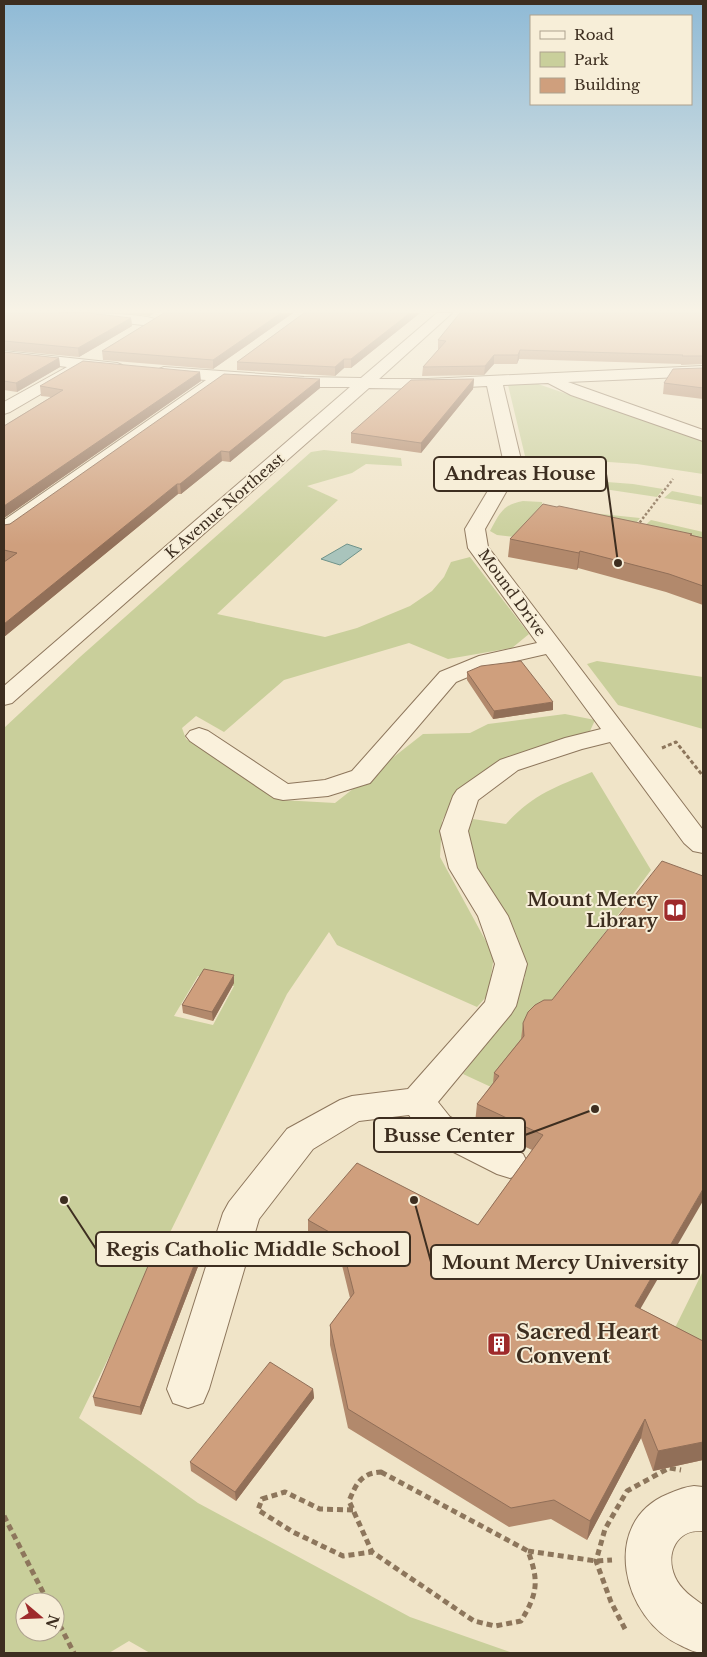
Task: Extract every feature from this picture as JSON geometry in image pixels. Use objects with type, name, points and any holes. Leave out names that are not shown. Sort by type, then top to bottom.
[{"type":"street","points":[[4,409],[36,390]]},
{"type":"street","points":[[4,529],[199,390]]},
{"type":"street","name":"K Avenue Northeast","points":[[4,698],[357,390]]},
{"type":"street","name":"Mound Drive","points":[[496,390],[513,464],[475,528],[478,548],[694,837],[703,845]]},
{"type":"street","points":[[575,390],[703,436]]},
{"type":"street","points":[[199,736],[283,792],[328,788],[361,777],[448,677],[487,661],[552,646]]},
{"type":"street","points":[[188,1388],[242,1213],[300,1139],[352,1109],[418,1101],[500,1006],[511,964],[494,916],[463,868],[454,831],[466,796],[509,765],[574,743],[617,732]]},
{"type":"street","points":[[418,1101],[437,1127],[510,1164]]},
{"type":"street","points":[[703,1509],[679,1511],[661,1523],[652,1537],[647,1557],[650,1575],[659,1597],[674,1613],[694,1627],[703,1630]]},
{"type":"path","points":[[643,530],[635,528],[673,479]]},
{"type":"path","points":[[528,1551],[537,1576],[534,1600],[521,1621],[495,1626],[474,1621],[372,1552],[349,1502],[358,1480],[368,1472],[381,1472],[528,1551],[596,1561],[647,1557]]},
{"type":"path","points":[[353,1510],[320,1509],[285,1492],[262,1500],[258,1510],[293,1532],[343,1556],[372,1552]]},
{"type":"path","points":[[4,1516],[43,1592]]},
{"type":"path","points":[[65,1635],[74,1653]]},
{"type":"green space","points":[[509,390],[556,390],[703,441],[703,474],[637,464],[525,456]]},
{"type":"green space","points":[[324,450],[401,458],[402,466],[366,464],[352,473],[307,486],[338,500],[217,614],[325,637],[357,628],[410,606],[432,591],[444,577],[451,562],[470,557],[529,634],[512,648],[448,659],[409,643],[284,680],[224,732],[196,716],[182,728],[186,739],[281,800],[335,803],[423,734],[470,733],[488,724],[565,714],[595,720],[590,731],[538,747],[485,770],[457,792],[442,821],[440,857],[494,956],[488,995],[477,1007],[337,945],[329,932],[287,994],[79,1418],[198,1503],[410,1617],[513,1653],[150,1653],[129,1641],[109,1653],[4,1653],[4,728],[80,657],[311,452]],"holes":[[[198,976],[234,986],[213,1025],[174,1016]]]},
{"type":"green space","points":[[529,472],[542,473],[542,477],[633,484],[663,489],[657,497],[604,489],[542,485],[542,491],[534,491],[519,485],[522,474]]},
{"type":"green space","points":[[672,491],[703,497],[703,505],[664,498]]},
{"type":"green space","points":[[523,501],[542,502],[543,508],[640,518],[633,527],[515,537],[497,535],[490,531],[502,511],[510,505]]},
{"type":"green space","points":[[651,520],[703,532],[703,543],[642,528]]},
{"type":"green space","points":[[597,661],[703,677],[703,729],[618,705],[587,664]]},
{"type":"green space","points":[[592,772],[651,870],[491,1087],[463,1074],[513,1008],[525,977],[516,934],[488,885],[467,855],[469,828],[473,819],[506,824],[536,798],[556,787]]},
{"type":"green space","points":[[703,1271],[703,1355],[670,1338]]},
{"type":"water","points":[[347,544],[362,549],[340,565],[321,559]]},
{"type":"building","points":[[62,390],[173,390],[4,506],[4,426]]},
{"type":"building","points":[[201,390],[306,390],[229,452],[221,451],[180,484],[177,484],[4,624],[4,562],[17,553],[4,550],[4,525],[10,524]]},
{"type":"building","points":[[399,390],[465,390],[421,443],[351,433]]},
{"type":"building","points":[[543,504],[692,534],[690,535],[703,538],[703,586],[669,574],[580,551],[579,553],[510,539]]},
{"type":"building","points":[[521,661],[553,702],[494,711],[467,672],[481,666]]},
{"type":"building","points":[[662,861],[703,876],[703,1189],[635,1306],[703,1341],[703,1442],[658,1451],[645,1419],[590,1521],[554,1500],[511,1508],[348,1409],[330,1325],[354,1293],[340,1238],[308,1220],[357,1163],[478,1225],[543,1135],[477,1104],[499,1076],[494,1073],[524,1036],[523,1023],[528,1012],[544,1000],[552,1000]]},
{"type":"building","points":[[204,969],[234,975],[212,1012],[182,1005]]},
{"type":"building","points":[[156,1247],[198,1255],[140,1407],[93,1397]]},
{"type":"building","points":[[270,1362],[313,1389],[235,1492],[190,1462]]},
{"type":"place","name":"Andreas House","points":[[618,563]]},
{"type":"place","name":"Mount Mercy Library","points":[[675,910]]},
{"type":"place","name":"Busse Center","points":[[595,1109]]},
{"type":"place","name":"Regis Catholic Middle School","points":[[64,1200]]},
{"type":"place","name":"Mount Mercy University","points":[[414,1200]]},
{"type":"place","name":"Sacred Heart Convent","points":[[499,1344]]}]
